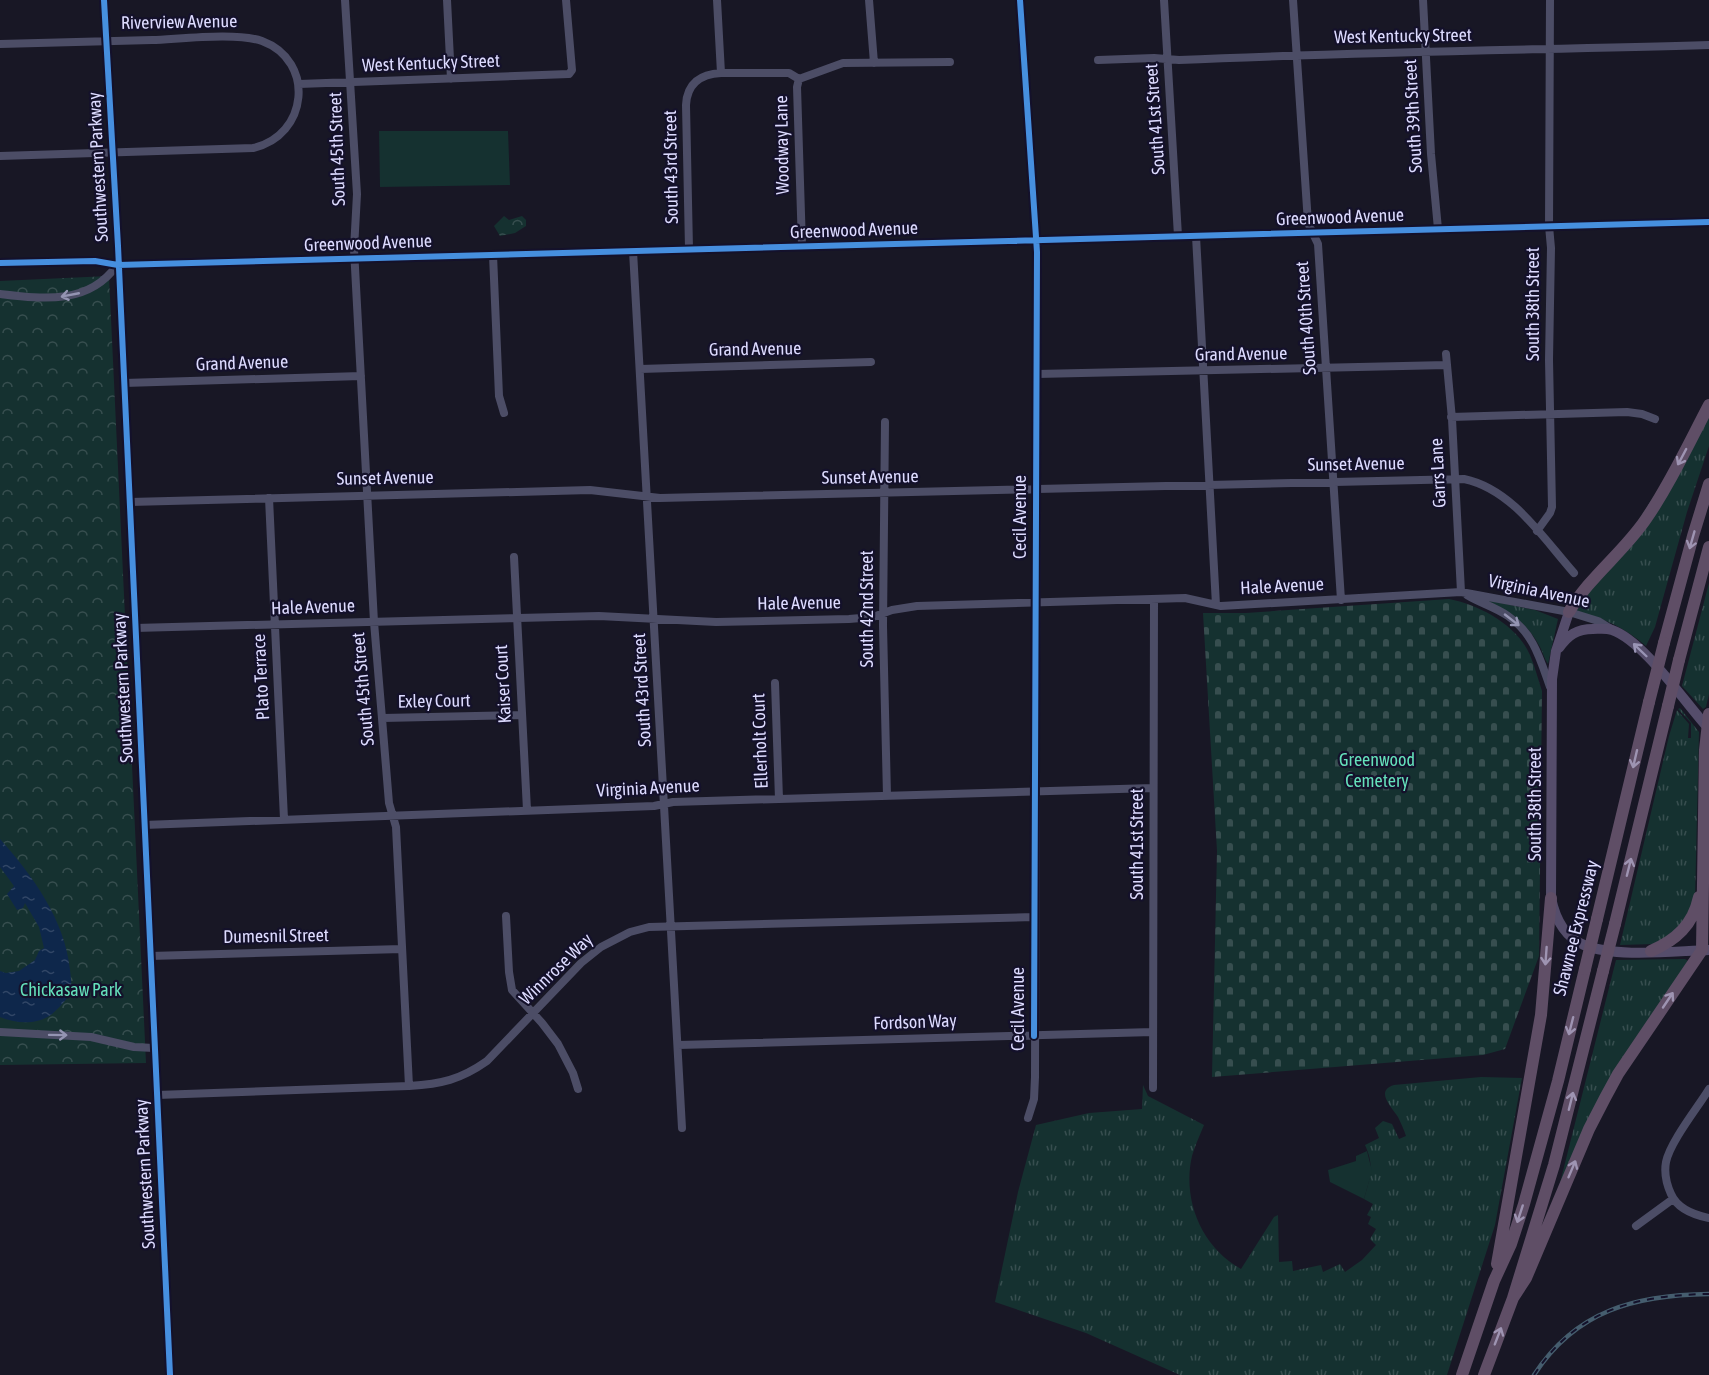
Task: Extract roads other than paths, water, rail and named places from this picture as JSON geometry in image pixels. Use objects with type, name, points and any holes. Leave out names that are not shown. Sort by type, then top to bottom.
[{"type":"highway","points":[[1569,612],[1584,588],[1617,554],[1646,519],[1709,405]]},
{"type":"highway","name":"Shawnee Expressway","points":[[1462,1375],[1494,1281],[1511,1244],[1558,1081],[1649,702],[1709,484]]},
{"type":"highway","name":"Shawnee Expressway","points":[[1484,1375],[1513,1298],[1560,1144],[1709,547]]},
{"type":"highway","points":[[1651,951],[1679,934],[1694,916],[1699,899],[1706,799],[1708,723]]},
{"type":"highway","points":[[1513,1298],[1526,1278],[1589,1129],[1618,1074],[1706,950],[1702,875]]},
{"type":"highway","points":[[1494,1281],[1541,1015],[1551,898]]},
{"type":"main road","name":"South 38th Street","points":[[1569,612],[1556,651],[1552,691],[1551,898],[1554,911],[1560,925],[1583,945],[1624,952],[1651,951]]},
{"type":"main road","points":[[1556,651],[1573,632],[1587,629],[1611,630]]},
{"type":"main road","name":"Virginia Avenue","points":[[1611,630],[1645,654],[1708,723]]},
{"type":"main road","points":[[1651,951],[1706,950]]},
{"type":"street","name":"Southwestern Parkway","points":[[104,0],[130,502],[170,1375]]},
{"type":"street","name":"South 45th Street","points":[[345,0],[357,194],[355,258],[374,622],[389,802],[396,827],[409,1086]]},
{"type":"street","points":[[447,0],[451,79]]},
{"type":"street","name":"West Kentucky Street","points":[[299,84],[569,74],[572,70],[566,0]]},
{"type":"street","points":[[717,0],[721,73],[789,73],[800,79],[843,63],[950,62]]},
{"type":"street","points":[[869,0],[874,63]]},
{"type":"street","name":"Cecil Avenue","points":[[1020,0],[1036,240],[1034,1100],[1028,1118]]},
{"type":"street","name":"South 41st Street","points":[[1164,0],[1178,236]]},
{"type":"street","name":"South 40th Street","points":[[1293,0],[1308,223],[1318,244],[1341,600]]},
{"type":"street","name":"South 39th Street","points":[[1423,0],[1431,154],[1438,230]]},
{"type":"street","name":"South 38th Street","points":[[1537,531],[1548,517],[1552,507],[1549,226],[1550,0]]},
{"type":"street","name":"Riverview Avenue","points":[[0,44],[235,37],[256,39],[271,45],[283,55],[299,84]]},
{"type":"street","name":"West Kentucky Street","points":[[1098,60],[1709,45]]},
{"type":"street","name":"South 43rd Street","points":[[689,249],[686,96],[692,85],[703,77],[721,73]]},
{"type":"street","name":"Woodway Lane","points":[[800,79],[797,87],[802,246]]},
{"type":"street","points":[[0,156],[252,148],[267,144],[283,133],[299,101],[299,84]]},
{"type":"street","name":"Greenwood Avenue","points":[[0,263],[95,261],[118,264],[1709,222]]},
{"type":"street","points":[[1196,236],[1216,606]]},
{"type":"street","name":"South 43rd Street","points":[[633,251],[682,1128]]},
{"type":"street","points":[[493,255],[499,396],[504,413]]},
{"type":"street","points":[[0,294],[45,298],[76,295],[102,282],[118,264]]},
{"type":"street","name":"Garrs Lane","points":[[1446,354],[1461,592]]},
{"type":"street","name":"Grand Avenue","points":[[640,369],[871,362]]},
{"type":"street","name":"Grand Avenue","points":[[1036,374],[1447,365]]},
{"type":"street","name":"Grand Avenue","points":[[124,383],[361,376]]},
{"type":"street","points":[[1451,417],[1633,412],[1655,419]]},
{"type":"street","name":"South 42nd Street","points":[[885,422],[883,613],[887,796]]},
{"type":"street","name":"Sunset Avenue","points":[[130,502],[590,490],[660,498],[1455,478],[1481,484],[1501,494],[1574,573]]},
{"type":"street","name":"Plato Terrace","points":[[269,498],[284,819]]},
{"type":"street","name":"Kaiser Court","points":[[514,557],[527,810]]},
{"type":"street","points":[[1461,592],[1508,616],[1527,633],[1537,648],[1552,691]]},
{"type":"street","name":"Virginia Avenue","points":[[1461,592],[1569,612],[1598,621],[1611,630]]},
{"type":"street","name":"Hale Avenue","points":[[135,628],[599,616],[716,622],[828,620],[861,618],[917,606],[1185,598],[1216,606],[1461,592]]},
{"type":"street","name":"South 41st Street","points":[[1153,1088],[1154,600]]},
{"type":"street","name":"Ellerholt Court","points":[[775,683],[779,799]]},
{"type":"street","name":"Exley Court","points":[[383,718],[521,715]]},
{"type":"street","name":"Virginia Avenue","points":[[144,825],[654,806],[673,802],[1153,788]]},
{"type":"street","points":[[506,916],[510,982],[515,995],[558,1044],[573,1073],[578,1089]]},
{"type":"street","name":"Winnrose Way","points":[[157,1095],[409,1086],[439,1084],[452,1080],[473,1071],[496,1052],[581,963],[600,947],[630,932],[649,927],[1034,917]]},
{"type":"street","name":"Dumesnil Street","points":[[150,956],[402,949]]},
{"type":"street","points":[[0,1032],[91,1037],[134,1047],[154,1048]]},
{"type":"street","name":"Fordson Way","points":[[678,1045],[1153,1032]]},
{"type":"street","points":[[1709,1089],[1669,1154],[1665,1176],[1674,1199],[1688,1211],[1709,1218]]},
{"type":"street","points":[[1636,1226],[1674,1199]]},
{"type":"water","points":[[0,839],[46,900],[62,934],[67,952],[71,980],[70,994],[52,1014],[34,1022],[13,1021],[0,1017],[0,971],[6,973],[19,971],[35,960],[39,951],[44,948],[39,927],[25,903],[23,908],[17,910],[7,894],[14,886],[0,867]]},
{"type":"railway","points":[[1534,1375],[1569,1335],[1610,1310],[1657,1298],[1709,1294]]},
{"type":"park label","name":"Greenwood Cemetery","points":[[1377,770]]},
{"type":"park label","name":"Chickasaw Park","points":[[71,990]]}]
